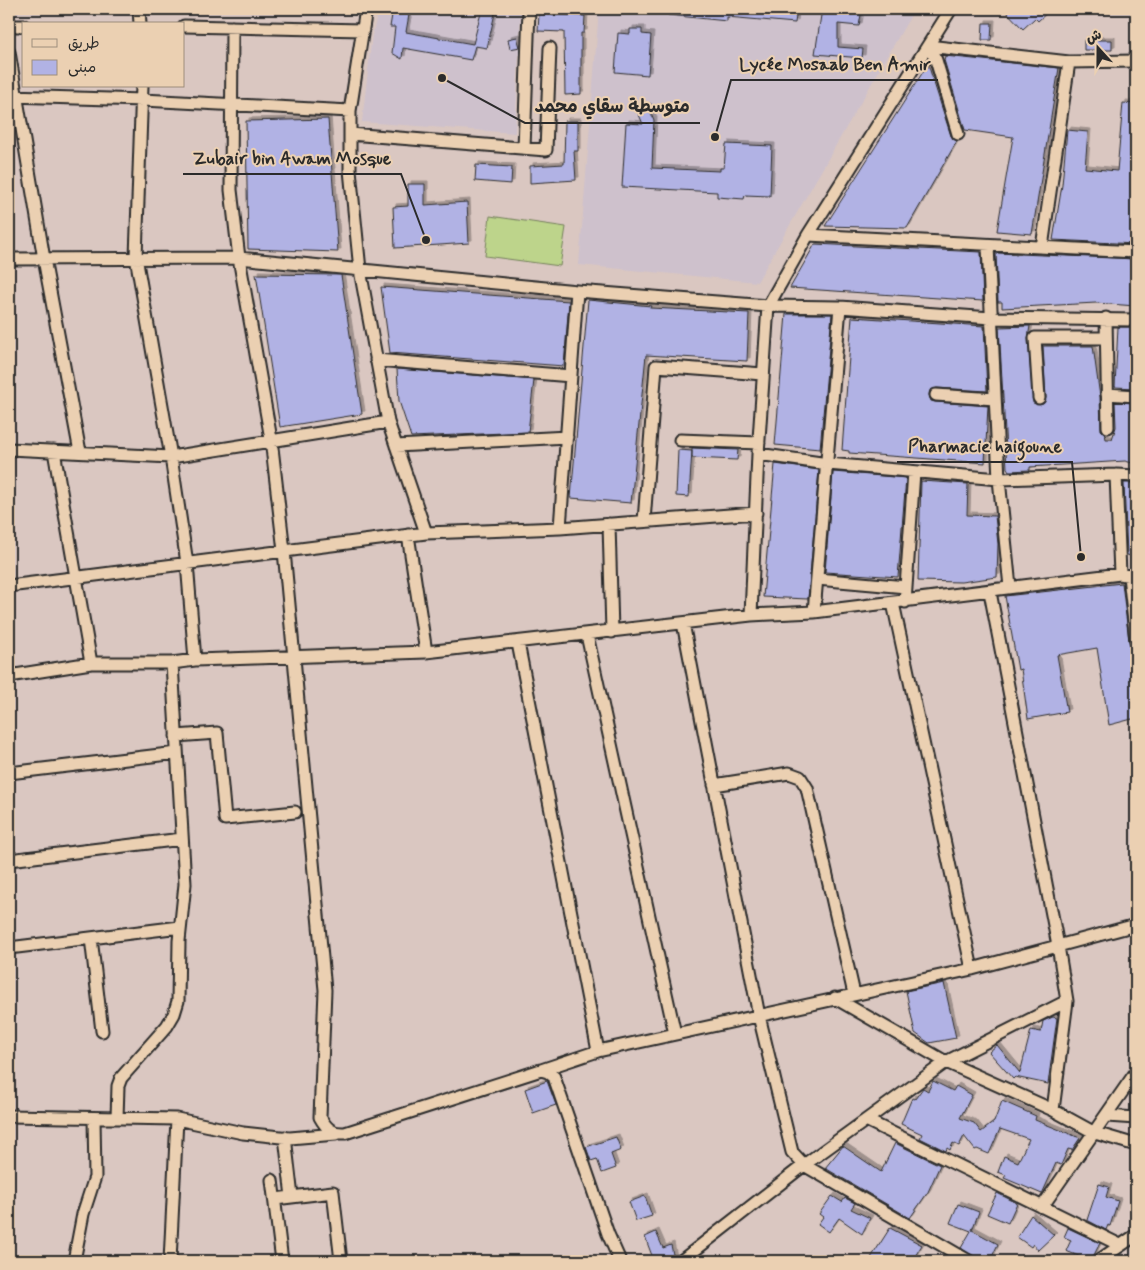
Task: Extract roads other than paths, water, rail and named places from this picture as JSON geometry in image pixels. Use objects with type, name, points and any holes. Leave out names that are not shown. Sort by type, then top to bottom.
[{"type":"street","points":[[139,9],[140,22]]},
{"type":"street","points":[[366,9],[350,111],[350,170],[360,270],[388,422],[426,533]]},
{"type":"street","points":[[524,148],[529,9]]},
{"type":"street","points":[[751,615],[758,449],[768,306],[808,235],[951,9]]},
{"type":"street","points":[[9,26],[22,26]]},
{"type":"street","points":[[185,26],[363,30]]},
{"type":"street","points":[[232,27],[231,190],[239,258],[271,439],[295,657],[325,990],[320,1117],[326,1128],[336,1134]]},
{"type":"street","points":[[928,46],[1069,62],[1136,61]]},
{"type":"street","points":[[928,46],[936,60],[958,134]]},
{"type":"street","points":[[350,134],[546,150],[550,48]]},
{"type":"street","points":[[9,52],[12,96],[80,452]]},
{"type":"street","points":[[1042,247],[1069,62]]},
{"type":"street","points":[[142,88],[136,257],[171,457],[187,563],[195,660]]},
{"type":"street","points":[[12,96],[143,100],[350,111]]},
{"type":"street","points":[[808,235],[988,246],[1136,252]]},
{"type":"street","points":[[988,246],[999,479],[1010,587]]},
{"type":"street","points":[[9,259],[239,258],[578,291],[768,306],[840,307],[991,318],[1106,318],[1136,320]]},
{"type":"street","points":[[560,528],[578,291]]},
{"type":"street","points":[[814,612],[840,307]]},
{"type":"street","points":[[1106,318],[1108,427]]},
{"type":"street","points":[[1039,398],[1035,338],[1106,338]]},
{"type":"street","points":[[376,360],[571,376]]},
{"type":"street","points":[[644,521],[656,366],[763,374]]},
{"type":"street","points":[[1107,394],[1136,396]]},
{"type":"street","points":[[936,395],[995,399]]},
{"type":"street","points":[[9,449],[171,457],[271,439],[388,422]]},
{"type":"street","points":[[396,446],[567,437]]},
{"type":"street","points":[[680,440],[758,449],[828,464],[999,479],[1136,476]]},
{"type":"street","points":[[54,451],[91,663]]},
{"type":"street","points":[[914,472],[906,587],[899,602],[972,969]]},
{"type":"street","points":[[1116,475],[1136,640]]},
{"type":"street","points":[[9,586],[426,533],[560,528],[756,513]]},
{"type":"street","points":[[609,524],[612,632]]},
{"type":"street","points":[[408,535],[426,652]]},
{"type":"street","points":[[9,676],[91,663],[172,663],[195,660],[426,652],[751,615],[814,612],[990,592],[1010,587],[1128,576]]},
{"type":"street","points":[[817,580],[906,587]]},
{"type":"street","points":[[990,592],[1067,1001],[1053,1110]]},
{"type":"street","points":[[683,623],[759,1016],[792,1152],[804,1166],[969,1261]]},
{"type":"street","points":[[587,635],[675,1034]]},
{"type":"street","points":[[518,643],[598,1052]]},
{"type":"street","points":[[117,1118],[118,1086],[121,1078],[167,1026],[174,1014],[178,1001],[180,927],[186,884],[172,663]]},
{"type":"street","points":[[176,736],[217,732],[225,819],[295,812]]},
{"type":"street","points":[[9,773],[177,753]]},
{"type":"street","points":[[714,785],[788,773],[800,777],[807,788],[854,994]]},
{"type":"street","points":[[9,860],[182,839]]},
{"type":"street","points":[[9,1116],[177,1119],[243,1133],[285,1137],[345,1133],[598,1052],[972,969],[1136,925]]},
{"type":"street","points":[[9,948],[180,927]]},
{"type":"street","points":[[91,938],[102,1031]]},
{"type":"street","points":[[835,998],[946,1062],[1053,1110],[1095,1133],[1136,1145]]},
{"type":"street","points":[[681,1261],[804,1166],[946,1062],[1067,1001]]},
{"type":"street","points":[[541,1070],[548,1072],[554,1077],[608,1234],[620,1261]]},
{"type":"street","points":[[1042,1207],[1136,1072]]},
{"type":"street","points":[[1107,1116],[1136,1118]]},
{"type":"street","points":[[74,1261],[83,1214],[95,1177],[94,1118]]},
{"type":"street","points":[[170,1261],[177,1119]]},
{"type":"street","points":[[868,1120],[1120,1245]]},
{"type":"street","points":[[285,1137],[292,1197]]},
{"type":"street","points":[[272,1180],[282,1261]]},
{"type":"street","points":[[275,1199],[333,1192],[341,1261]]},
{"type":"street","points":[[1098,1261],[1136,1235]]},
{"type":"place","name":"متوسطة سقاي محمد","points":[[442,78]]},
{"type":"place","name":"Lycée Mosaab Ben Amir","points":[[715,137]]},
{"type":"place","name":"Zubair bin Awam Mosque","points":[[426,240]]},
{"type":"place","name":"Pharmacie haigoune","points":[[1081,557]]}]
